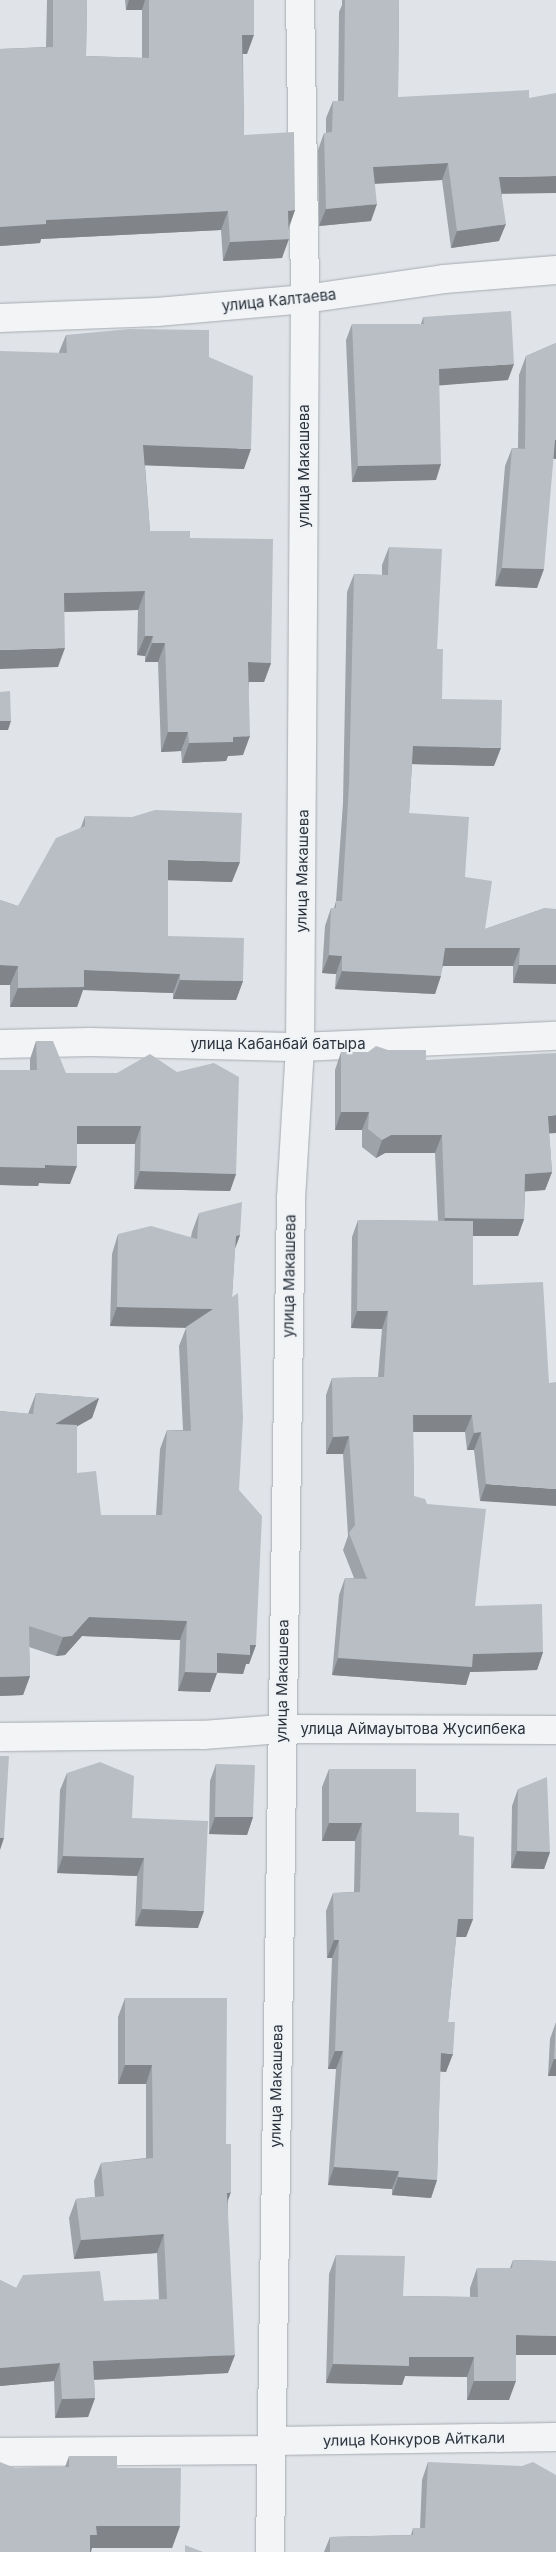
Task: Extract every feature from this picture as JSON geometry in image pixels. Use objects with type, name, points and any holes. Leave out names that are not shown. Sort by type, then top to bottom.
[{"type":"street","name":"улица Макашева","points":[[270,2552],[281,1729],[291,1198],[300,1047],[305,299],[300,0]]},
{"type":"street","name":"улица Калтаева","points":[[0,318],[157,312],[305,299],[444,279],[556,270]]},
{"type":"street","name":"улица Кабанбай батыра","points":[[0,1044],[90,1042],[300,1047],[556,1036]]},
{"type":"street","name":"улица Аймауытова Жусипбека","points":[[0,1737],[203,1735],[281,1729],[556,1730]]},
{"type":"street","name":"улица Конкуров Айткали","points":[[0,2452],[556,2437]]},
{"type":"building","points":[[53,0],[87,0],[86,56],[149,58],[149,0],[254,0],[254,35],[242,35],[244,135],[294,132],[295,210],[288,211],[289,239],[230,242],[228,211],[46,220],[46,224],[0,227],[0,49],[53,47]]},
{"type":"building","points":[[345,0],[399,0],[398,97],[529,90],[529,98],[556,93],[556,176],[499,177],[506,224],[457,231],[448,163],[373,167],[377,204],[326,209],[324,133],[332,132],[333,101],[344,101]]},
{"type":"building","points":[[511,311],[514,364],[439,369],[441,464],[358,466],[352,324],[424,324],[423,317]]},
{"type":"building","points":[[129,329],[209,330],[209,357],[253,376],[251,449],[143,445],[150,531],[190,531],[190,538],[273,539],[271,663],[248,662],[250,736],[233,737],[233,742],[189,743],[188,732],[168,732],[165,643],[152,643],[153,636],[145,636],[145,591],[64,593],[65,648],[0,650],[0,351],[67,353],[66,335]]},
{"type":"building","points":[[556,343],[556,440],[544,569],[502,568],[512,448],[525,449],[526,356]]},
{"type":"building","points":[[389,547],[442,549],[437,649],[443,649],[442,699],[502,700],[501,748],[413,746],[409,813],[469,817],[465,877],[492,881],[485,929],[545,908],[556,909],[556,965],[519,965],[520,948],[445,948],[441,976],[342,971],[342,956],[329,955],[331,908],[336,908],[336,901],[342,901],[349,785],[354,574],[388,575]]},
{"type":"building","points":[[10,691],[11,721],[0,721],[0,692]]},
{"type":"building","points":[[155,810],[242,813],[240,862],[168,860],[168,936],[244,938],[243,981],[180,980],[180,974],[84,970],[84,987],[18,988],[18,966],[0,965],[0,900],[18,906],[56,838],[85,826],[85,816],[132,817]]},
{"type":"building","points":[[36,1041],[53,1041],[66,1073],[117,1073],[150,1054],[177,1072],[214,1063],[239,1077],[236,1174],[140,1171],[141,1126],[77,1126],[77,1166],[45,1165],[45,1168],[0,1167],[0,1070],[37,1070]]},
{"type":"building","points":[[376,1046],[388,1050],[426,1050],[426,1060],[556,1053],[556,1115],[548,1116],[552,1172],[525,1174],[524,1219],[445,1218],[442,1135],[391,1135],[382,1140],[368,1129],[369,1112],[341,1112],[341,1052],[368,1052]]},
{"type":"building","points":[[242,1202],[240,1235],[236,1236],[232,1297],[238,1293],[243,1418],[239,1490],[262,1516],[256,1645],[250,1645],[250,1655],[217,1653],[217,1673],[185,1672],[187,1621],[89,1617],[72,1636],[63,1637],[29,1626],[30,1676],[0,1677],[0,1411],[33,1414],[36,1393],[99,1398],[55,1424],[77,1425],[77,1473],[96,1471],[101,1515],[162,1515],[167,1430],[191,1431],[186,1327],[213,1309],[117,1307],[118,1234],[151,1226],[197,1239],[199,1213]]},
{"type":"building","points":[[358,1220],[473,1221],[473,1285],[543,1282],[549,1383],[556,1382],[556,1489],[486,1484],[481,1432],[474,1433],[472,1415],[413,1415],[414,1496],[425,1499],[427,1504],[486,1509],[475,1606],[542,1604],[543,1652],[473,1654],[472,1667],[338,1658],[345,1578],[367,1579],[349,1533],[355,1525],[349,1436],[333,1437],[332,1378],[384,1377],[388,1311],[357,1311]]},
{"type":"building","points":[[0,1756],[9,1756],[4,1838],[0,1838]]},
{"type":"building","points":[[100,1762],[134,1776],[132,1818],[208,1821],[204,1911],[142,1909],[144,1858],[63,1856],[67,1773]]},
{"type":"building","points":[[216,1764],[255,1765],[253,1817],[215,1817]]},
{"type":"building","points":[[329,1769],[416,1769],[416,1812],[459,1813],[459,1835],[474,1837],[473,1919],[458,1919],[448,2022],[455,2022],[453,2054],[441,2053],[437,2180],[398,2177],[399,2171],[334,2167],[343,2051],[335,2051],[339,1940],[334,1940],[333,1893],[360,1892],[362,1823],[329,1823]]},
{"type":"building","points":[[547,1777],[550,1852],[517,1851],[518,1789]]},
{"type":"building","points":[[125,1998],[227,1998],[226,2144],[231,2144],[231,2192],[227,2193],[235,2355],[93,2361],[95,2398],[62,2399],[60,2363],[0,2368],[0,2280],[16,2288],[23,2275],[100,2271],[104,2301],[167,2299],[164,2234],[81,2240],[76,2199],[104,2196],[101,2163],[153,2158],[152,2065],[125,2065]]},
{"type":"building","points":[[556,2022],[556,2059],[554,2059]]},
{"type":"building","points":[[336,2255],[405,2256],[403,2296],[478,2297],[477,2268],[512,2268],[513,2260],[556,2261],[556,2336],[516,2335],[516,2381],[474,2381],[474,2357],[409,2357],[409,2366],[333,2364]]},
{"type":"building","points":[[69,2456],[117,2456],[117,2468],[181,2468],[180,2526],[96,2526],[97,2535],[90,2535],[90,2552],[0,2552],[0,2462],[15,2468],[69,2467]]},
{"type":"building","points":[[428,2462],[522,2466],[533,2462],[556,2475],[556,2552],[330,2552],[330,2537],[413,2535],[413,2528],[425,2528]]},
{"type":"building","points":[[185,2545],[203,2552],[185,2552]]}]
